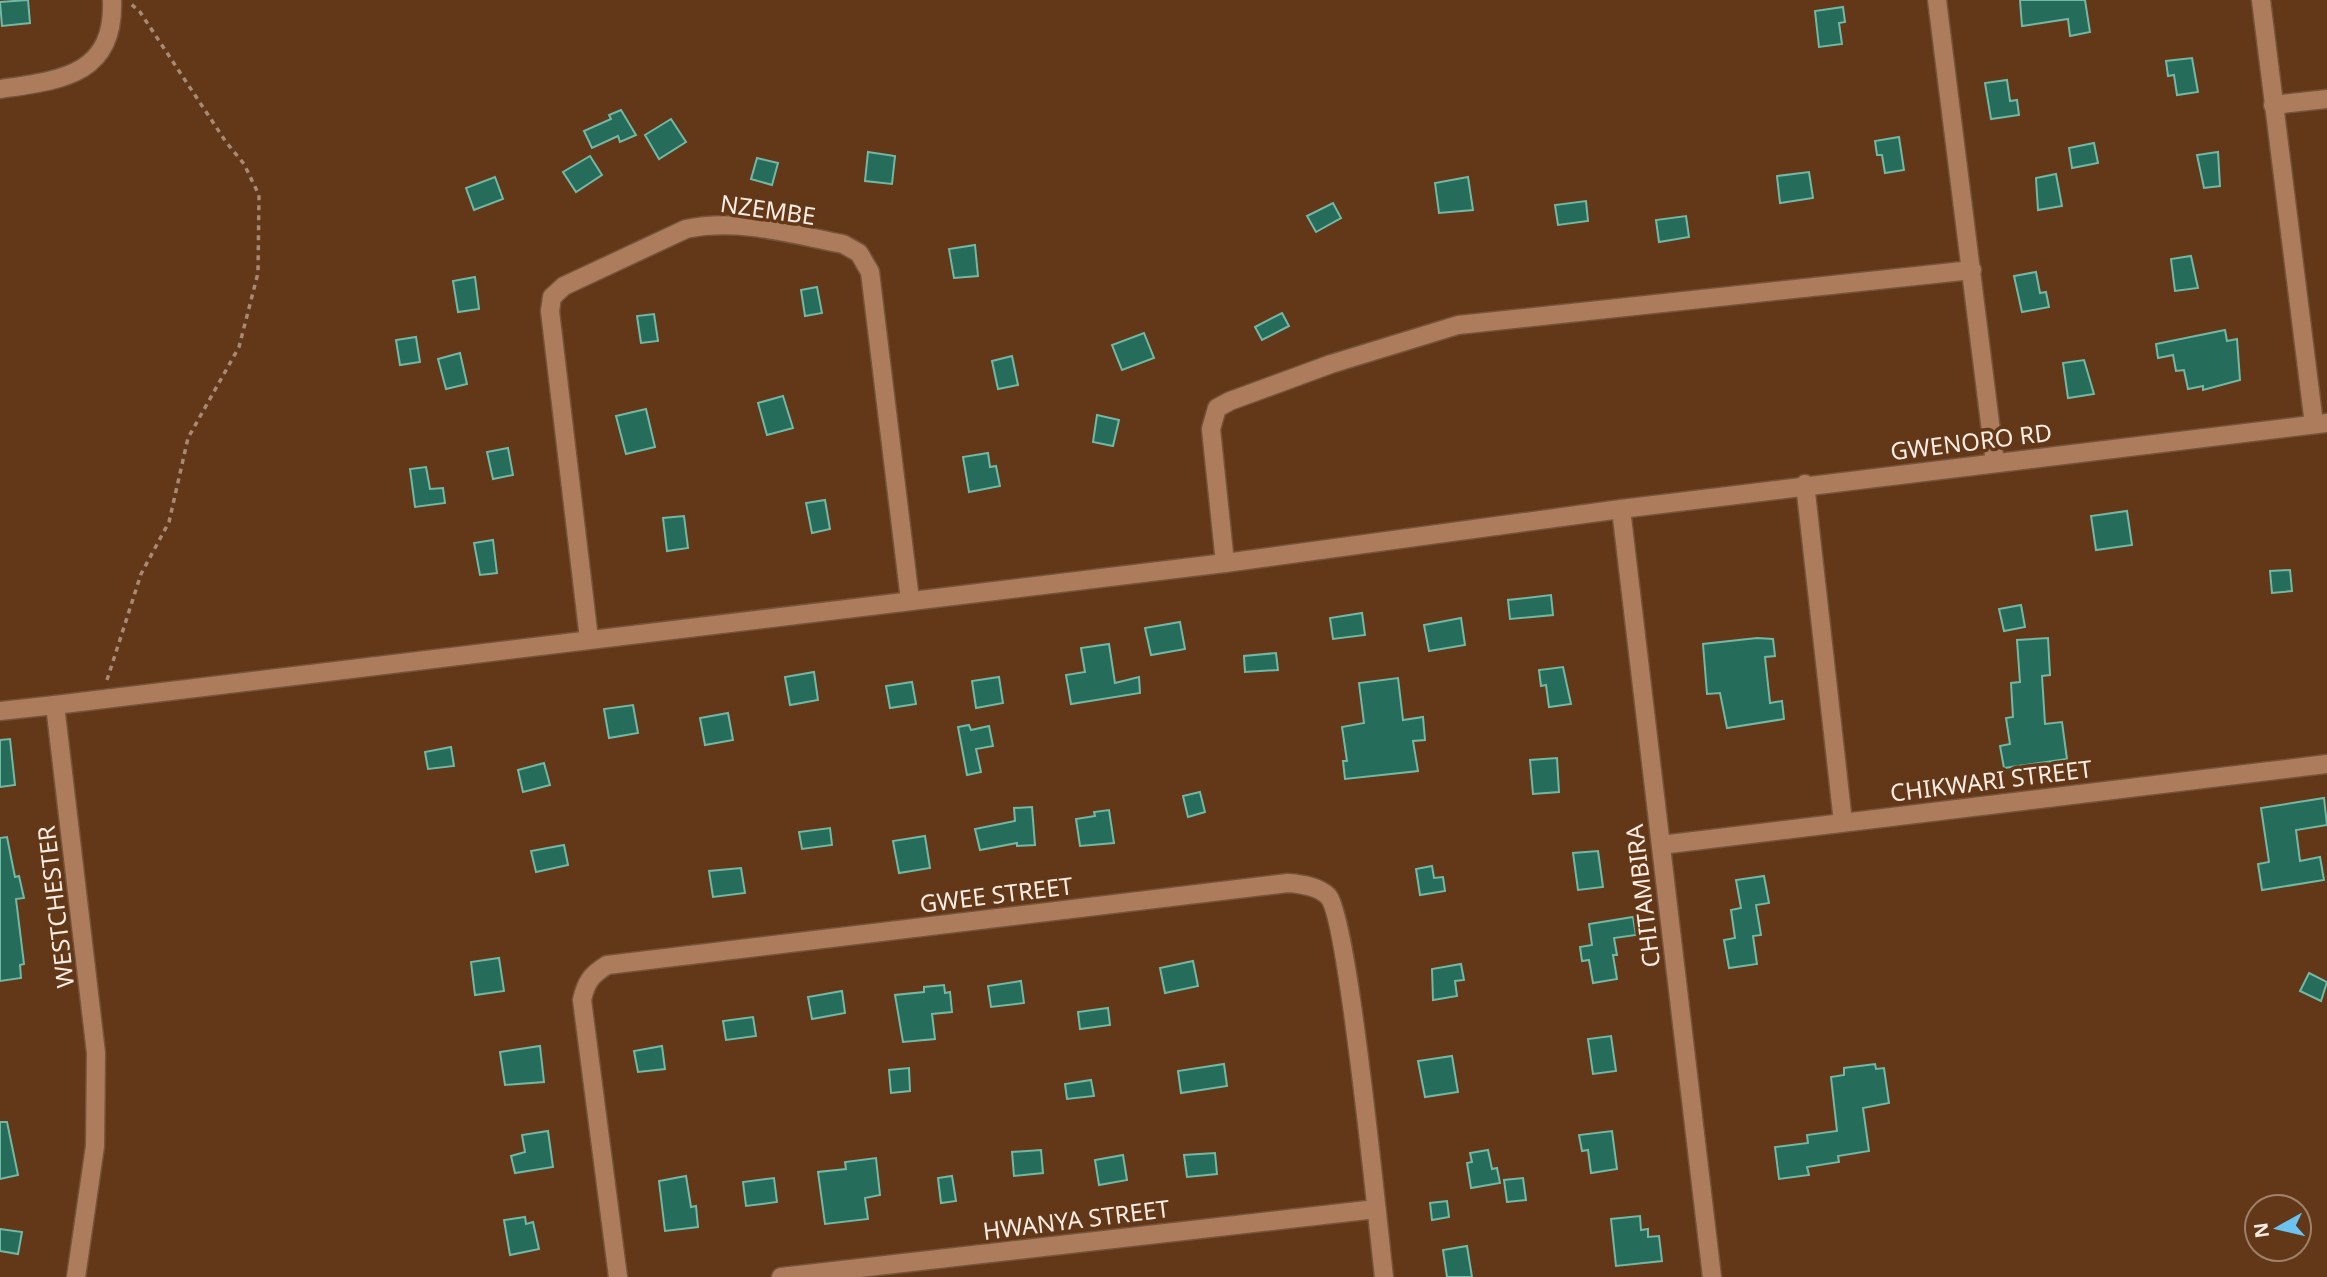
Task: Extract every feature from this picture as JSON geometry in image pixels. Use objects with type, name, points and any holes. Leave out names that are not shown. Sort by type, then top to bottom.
[{"type":"street","points":[[0,89],[63,79],[86,68],[101,51],[113,23],[112,0]]},
{"type":"street","points":[[1937,0],[1995,463]]},
{"type":"street","points":[[2261,0],[2273,106],[2320,424]]},
{"type":"street","points":[[2273,106],[2327,99]]},
{"type":"street","name":"NZEMBE","points":[[589,639],[550,311],[552,297],[564,286],[674,234],[708,224],[736,224],[843,244],[859,253],[870,272],[910,600]]},
{"type":"street","points":[[1225,564],[1210,429],[1211,418],[1217,408],[1230,401],[1331,364],[1458,325],[1972,270]]},
{"type":"street","name":"GWENORO RD","points":[[101,699],[1225,564],[1805,484],[2320,424]]},
{"type":"street","points":[[1805,484],[1843,822]]},
{"type":"street","name":"CHITAMBIRA","points":[[1621,509],[1712,1277]]},
{"type":"street","points":[[0,711],[101,699]]},
{"type":"street","name":"WESTCHESTER","points":[[55,705],[96,1052],[94,1146],[76,1277]]},
{"type":"street","name":"CHIKWARI STREET","points":[[1661,845],[2327,764]]},
{"type":"street","name":"GWEE STREET","points":[[618,1277],[582,1000],[586,983],[593,974],[607,965],[1288,883],[1303,884],[1327,895],[1336,913],[1348,979],[1384,1277]]},
{"type":"street","name":"HWANYA STREET","points":[[781,1277],[1376,1209]]},
{"type":"path","points":[[101,699],[141,574],[169,522],[188,438],[239,347],[258,273],[259,195],[244,164],[226,142],[140,12],[127,0]]},
{"type":"building","points":[[28,0],[30,23],[2,26],[0,2]]},
{"type":"building","points":[[2020,0],[2085,0],[2090,32],[2070,36],[2068,19],[2022,26]]},
{"type":"building","points":[[1843,7],[1845,22],[1839,23],[1842,44],[1819,47],[1815,11]]},
{"type":"building","points":[[2192,58],[2198,92],[2177,95],[2174,75],[2168,76],[2166,61]]},
{"type":"building","points":[[2007,80],[2010,101],[2017,100],[2019,115],[1991,119],[1985,83]]},
{"type":"building","points":[[621,110],[636,135],[620,142],[618,136],[592,148],[584,131],[611,119],[609,115]]},
{"type":"building","points":[[671,119],[686,142],[659,159],[645,135]]},
{"type":"building","points":[[1899,137],[1904,170],[1885,173],[1882,155],[1877,155],[1875,141]]},
{"type":"building","points":[[2094,143],[2098,163],[2072,168],[2069,148]]},
{"type":"building","points":[[868,152],[895,156],[892,184],[865,181]]},
{"type":"building","points":[[2218,152],[2220,186],[2204,188],[2197,155]]},
{"type":"building","points":[[590,156],[602,175],[576,192],[563,172]]},
{"type":"building","points":[[757,158],[778,163],[772,185],[751,179]]},
{"type":"building","points":[[1809,172],[1813,198],[1780,203],[1777,176]]},
{"type":"building","points":[[2056,174],[2062,206],[2038,210],[2036,178]]},
{"type":"building","points":[[495,177],[503,199],[474,210],[466,188]]},
{"type":"building","points":[[1468,177],[1473,210],[1439,213],[1435,183]]},
{"type":"building","points":[[1586,201],[1588,221],[1558,225],[1555,205]]},
{"type":"building","points":[[1333,203],[1341,218],[1316,232],[1307,216]]},
{"type":"building","points":[[1686,216],[1689,237],[1659,242],[1656,220]]},
{"type":"building","points":[[975,245],[978,276],[954,278],[949,249]]},
{"type":"building","points":[[2191,256],[2198,288],[2175,291],[2171,259]]},
{"type":"building","points":[[2036,272],[2040,293],[2046,292],[2049,307],[2022,312],[2014,276]]},
{"type":"building","points":[[475,277],[479,309],[458,312],[453,281]]},
{"type":"building","points":[[817,287],[822,313],[805,316],[801,290]]},
{"type":"building","points":[[1282,313],[1289,326],[1262,340],[1255,327]]},
{"type":"building","points":[[654,314],[658,341],[641,343],[637,316]]},
{"type":"building","points":[[2225,330],[2227,341],[2237,339],[2240,380],[2203,390],[2203,386],[2188,389],[2184,370],[2176,371],[2173,355],[2158,358],[2156,344]]},
{"type":"building","points":[[1144,333],[1154,358],[1122,370],[1112,345]]},
{"type":"building","points":[[416,337],[420,362],[400,365],[396,340]]},
{"type":"building","points":[[460,353],[467,384],[446,389],[438,359]]},
{"type":"building","points":[[1012,356],[1018,385],[998,389],[992,361]]},
{"type":"building","points":[[2084,360],[2094,394],[2068,398],[2063,363]]},
{"type":"building","points":[[783,396],[793,428],[767,435],[758,403]]},
{"type":"building","points":[[646,409],[655,447],[626,454],[616,416]]},
{"type":"building","points":[[1097,415],[1119,420],[1113,446],[1093,442]]},
{"type":"building","points":[[508,448],[513,475],[493,479],[487,452]]},
{"type":"building","points":[[988,453],[990,467],[996,466],[1000,486],[969,492],[963,457]]},
{"type":"building","points":[[426,467],[430,489],[443,488],[445,503],[415,507],[410,469]]},
{"type":"building","points":[[825,500],[830,529],[812,533],[806,503]]},
{"type":"building","points":[[2127,511],[2132,545],[2096,550],[2091,516]]},
{"type":"building","points":[[684,516],[688,548],[667,551],[663,518]]},
{"type":"building","points":[[493,540],[497,573],[480,575],[474,543]]},
{"type":"building","points":[[2290,570],[2292,591],[2272,593],[2270,571]]},
{"type":"building","points":[[1551,595],[1553,615],[1510,619],[1508,600]]},
{"type":"building","points":[[2021,605],[2025,627],[2004,631],[1999,609]]},
{"type":"building","points":[[1362,613],[1365,635],[1333,639],[1330,618]]},
{"type":"building","points":[[1461,618],[1465,645],[1429,651],[1424,625]]},
{"type":"building","points":[[1180,622],[1185,649],[1151,655],[1145,628]]},
{"type":"building","points":[[1757,638],[1773,639],[1775,656],[1765,657],[1770,703],[1782,701],[1784,719],[1727,728],[1720,693],[1707,694],[1703,644]]},
{"type":"building","points":[[2048,638],[2050,675],[2042,676],[2045,724],[2062,722],[2067,759],[2004,768],[2000,746],[2010,744],[2006,718],[2013,717],[2011,683],[2020,682],[2017,640]]},
{"type":"building","points":[[1109,644],[1115,683],[1139,677],[1140,693],[1071,704],[1066,675],[1085,672],[1081,648]]},
{"type":"building","points":[[1276,653],[1278,670],[1245,672],[1244,656]]},
{"type":"building","points":[[1563,667],[1571,704],[1549,707],[1546,685],[1541,686],[1539,670]]},
{"type":"building","points":[[814,672],[818,700],[790,705],[785,677]]},
{"type":"building","points":[[999,677],[1003,703],[976,708],[972,681]]},
{"type":"building","points":[[1398,678],[1403,720],[1423,717],[1425,740],[1413,741],[1418,771],[1345,779],[1343,761],[1347,761],[1342,727],[1364,723],[1359,683]]},
{"type":"building","points":[[912,682],[916,704],[890,708],[886,686]]},
{"type":"building","points":[[633,705],[638,733],[609,738],[604,709]]},
{"type":"building","points":[[728,713],[733,740],[705,745],[700,718]]},
{"type":"building","points":[[969,725],[971,730],[989,726],[993,746],[976,749],[981,772],[967,775],[958,727]]},
{"type":"building","points":[[10,739],[15,785],[0,787],[0,740]]},
{"type":"building","points":[[451,747],[454,766],[428,769],[425,752]]},
{"type":"building","points":[[1557,758],[1559,792],[1533,794],[1530,760]]},
{"type":"building","points":[[544,763],[550,785],[523,792],[518,770]]},
{"type":"building","points":[[1200,792],[1205,812],[1188,817],[1183,796]]},
{"type":"building","points":[[2324,798],[2327,825],[2296,830],[2300,861],[2320,857],[2324,880],[2262,890],[2258,864],[2269,862],[2261,808]]},
{"type":"building","points":[[1032,807],[1035,845],[1017,846],[1017,843],[980,850],[975,829],[1015,821],[1014,808]]},
{"type":"building","points":[[1109,810],[1114,843],[1080,846],[1076,819],[1095,816],[1094,812]]},
{"type":"building","points":[[830,828],[832,845],[802,849],[799,832]]},
{"type":"building","points":[[925,836],[930,868],[899,873],[893,841]]},
{"type":"building","points":[[7,837],[15,877],[19,876],[24,898],[16,899],[24,964],[20,965],[21,978],[0,981],[0,838]]},
{"type":"building","points":[[564,845],[568,865],[536,872],[531,851]]},
{"type":"building","points":[[1598,851],[1603,887],[1578,890],[1573,853]]},
{"type":"building","points":[[1432,866],[1434,878],[1443,877],[1445,891],[1420,895],[1416,869]]},
{"type":"building","points":[[741,868],[745,893],[713,897],[709,871]]},
{"type":"building","points":[[1764,876],[1769,903],[1756,905],[1761,935],[1753,936],[1757,964],[1729,968],[1724,940],[1735,938],[1731,910],[1741,908],[1736,880]]},
{"type":"building","points":[[1633,917],[1636,935],[1614,938],[1617,955],[1613,955],[1617,979],[1593,983],[1589,960],[1582,961],[1580,947],[1592,945],[1589,924]]},
{"type":"building","points":[[499,958],[504,991],[475,995],[471,962]]},
{"type":"building","points":[[1193,961],[1198,986],[1165,993],[1160,968]]},
{"type":"building","points":[[1461,964],[1464,980],[1455,981],[1457,996],[1433,1000],[1432,969]]},
{"type":"building","points":[[2309,973],[2327,982],[2321,1001],[2300,991]]},
{"type":"building","points":[[1021,981],[1024,1003],[991,1007],[988,986]]},
{"type":"building","points":[[944,985],[945,993],[950,992],[952,1012],[932,1014],[935,1039],[903,1042],[895,995],[924,992],[924,987]]},
{"type":"building","points":[[842,991],[845,1013],[812,1019],[808,997]]},
{"type":"building","points":[[1108,1008],[1110,1025],[1080,1029],[1078,1012]]},
{"type":"building","points":[[753,1017],[756,1036],[726,1040],[723,1021]]},
{"type":"building","points":[[1611,1036],[1616,1071],[1593,1074],[1588,1039]]},
{"type":"building","points":[[540,1046],[544,1082],[505,1085],[500,1052]]},
{"type":"building","points":[[662,1046],[665,1069],[638,1072],[634,1051]]},
{"type":"building","points":[[1452,1056],[1458,1092],[1425,1097],[1418,1061]]},
{"type":"building","points":[[1224,1064],[1227,1086],[1181,1093],[1178,1071]]},
{"type":"building","points":[[1875,1064],[1876,1069],[1884,1068],[1889,1103],[1863,1108],[1869,1151],[1838,1156],[1839,1162],[1807,1167],[1809,1175],[1779,1179],[1775,1147],[1808,1143],[1807,1135],[1837,1131],[1831,1077],[1844,1075],[1844,1068]]},
{"type":"building","points":[[909,1068],[910,1091],[891,1093],[889,1070]]},
{"type":"building","points":[[1091,1080],[1094,1096],[1067,1099],[1065,1084]]},
{"type":"building","points":[[0,1122],[7,1122],[18,1175],[0,1179]]},
{"type":"building","points":[[548,1131],[553,1167],[515,1173],[511,1156],[525,1152],[522,1135]]},
{"type":"building","points":[[1612,1131],[1617,1169],[1591,1173],[1588,1150],[1582,1151],[1579,1135]]},
{"type":"building","points":[[1041,1150],[1043,1173],[1014,1176],[1012,1152]]},
{"type":"building","points":[[1488,1150],[1492,1169],[1497,1168],[1500,1183],[1471,1188],[1467,1163],[1472,1162],[1470,1153]]},
{"type":"building","points":[[1215,1153],[1217,1174],[1187,1177],[1184,1155]]},
{"type":"building","points":[[1123,1155],[1127,1180],[1099,1185],[1095,1160]]},
{"type":"building","points":[[876,1158],[880,1195],[865,1198],[868,1219],[825,1224],[818,1172],[846,1169],[845,1162]]},
{"type":"building","points":[[686,1176],[691,1207],[696,1206],[698,1227],[665,1231],[659,1181]]},
{"type":"building","points":[[952,1176],[956,1201],[941,1203],[938,1178]]},
{"type":"building","points":[[774,1178],[777,1202],[746,1206],[743,1182]]},
{"type":"building","points":[[1523,1178],[1526,1200],[1507,1202],[1504,1180]]},
{"type":"building","points":[[1447,1201],[1449,1217],[1432,1220],[1430,1203]]},
{"type":"building","points":[[1640,1216],[1641,1230],[1648,1229],[1648,1237],[1659,1236],[1662,1261],[1616,1266],[1611,1219]]},
{"type":"building","points":[[525,1217],[526,1224],[533,1222],[539,1249],[510,1255],[504,1220]]},
{"type":"building","points":[[0,1229],[22,1232],[18,1254],[0,1251]]},
{"type":"building","points":[[1467,1246],[1472,1277],[1447,1277],[1443,1250]]}]
